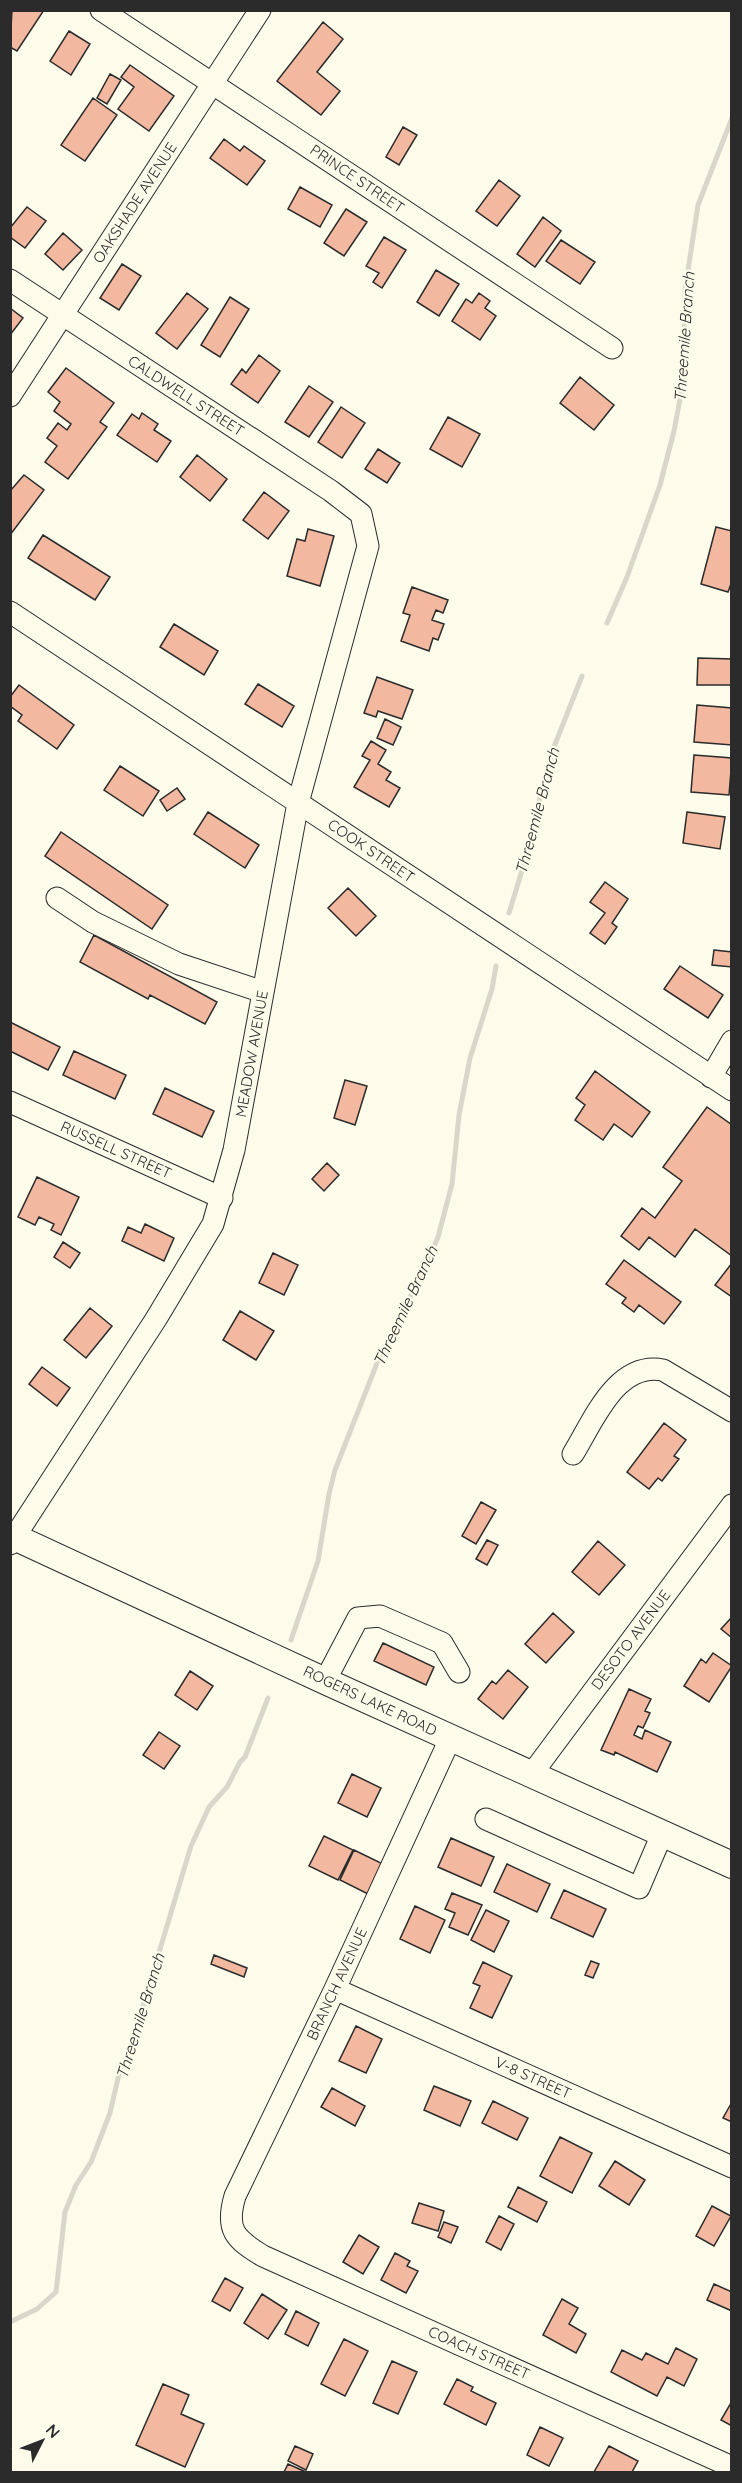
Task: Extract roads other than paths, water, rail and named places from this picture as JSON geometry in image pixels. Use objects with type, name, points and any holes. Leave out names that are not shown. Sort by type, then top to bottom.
[{"type":"main road","name":"ROGERS LAKE ROAD","points":[[12,1539],[732,1865]]},
{"type":"street","name":"PRINCE STREET","points":[[101,10],[612,348]]},
{"type":"street","name":"OAKSHADE AVENUE","points":[[10,396],[260,10]]},
{"type":"street","name":"CALDWELL STREET","points":[[10,280],[361,513]]},
{"type":"street","name":"MEADOW AVENUE","points":[[12,1539],[162,1309],[213,1224],[222,1198],[234,1150],[298,803],[368,546],[361,513]]},
{"type":"street","name":"COOK STREET","points":[[10,612],[732,1090]]},
{"type":"street","points":[[57,898],[93,922],[179,964],[263,992]]},
{"type":"street","points":[[711,1077],[732,1041]]},
{"type":"street","name":"RUSSELL STREET","points":[[10,1102],[222,1198]]},
{"type":"street","points":[[573,1454],[615,1387],[637,1372],[651,1367],[663,1370],[732,1411]]},
{"type":"street","name":"DESOTO AVENUE","points":[[531,1775],[732,1505]]},
{"type":"street","points":[[325,1681],[358,1618],[380,1616],[442,1643],[459,1672]]},
{"type":"street","name":"BRANCH AVENUE","points":[[232,2230],[231,2209],[235,2196],[335,1989],[450,1738]]},
{"type":"street","points":[[486,1819],[639,1888],[662,1834]]},
{"type":"street","name":"V-8 STREET","points":[[335,1989],[732,2167]]},
{"type":"street","name":"COACH STREET","points":[[232,2230],[241,2243],[263,2256],[732,2467]]},
{"type":"waterway","name":"Threemile Branch","points":[[607,623],[627,577],[660,485],[674,431],[684,378],[685,290],[698,205],[732,118]]},
{"type":"waterway","name":"Threemile Branch","points":[[509,913],[534,831],[533,825],[552,752],[582,676]]},
{"type":"waterway","name":"Threemile Branch","points":[[291,1640],[318,1561],[335,1470],[381,1353],[418,1284],[438,1237],[452,1184],[459,1115],[470,1058],[492,989],[496,966]]},
{"type":"waterway","name":"Threemile Branch","points":[[10,2322],[37,2309],[56,2292],[65,2212],[76,2185],[91,2162],[110,2113],[119,2074],[133,2039],[191,1846],[209,1807],[227,1787],[245,1757],[268,1698]]}]
